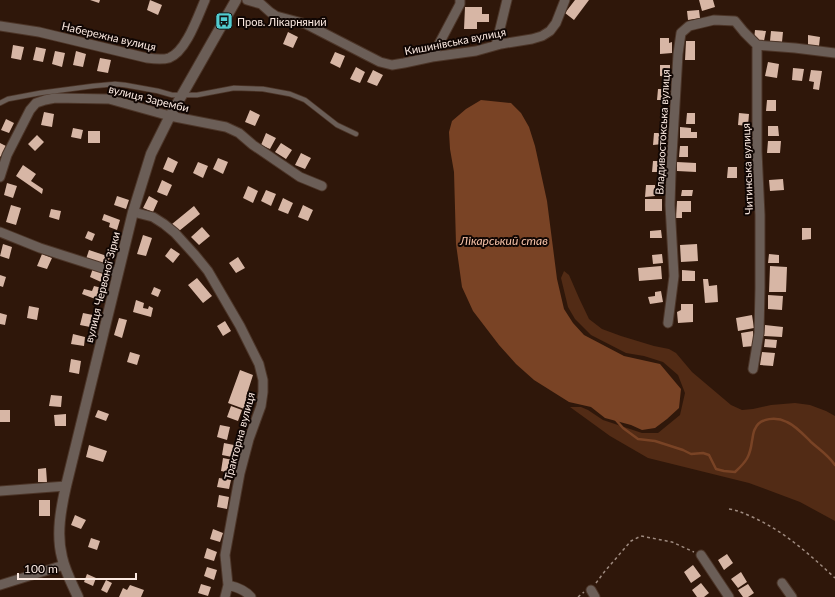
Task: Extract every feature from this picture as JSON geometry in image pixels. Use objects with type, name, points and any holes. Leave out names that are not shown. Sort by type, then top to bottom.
[{"type":"street","name":"Набережна вулиця","points":[[0,26],[39,32],[147,58],[169,58],[177,53],[184,44],[205,0]]},
{"type":"street","name":"вулиця Червоної Зірки","points":[[78,597],[64,565],[60,549],[62,508],[132,212],[151,154],[170,116],[236,0]]},
{"type":"street","name":"Кишинівська вулиця","points":[[247,0],[262,4],[276,16],[306,24],[380,62],[392,64],[476,51],[496,45],[542,36],[550,31],[556,23],[565,0]]},
{"type":"street","points":[[432,57],[460,4],[460,0]]},
{"type":"street","points":[[496,45],[507,0]]},
{"type":"street","name":"Владивостокська вулиця","points":[[668,323],[674,276],[670,205],[678,54],[681,33],[689,26],[714,20],[735,21],[758,45]]},
{"type":"street","points":[[758,45],[835,53]]},
{"type":"street","name":"Читинська вулиця","points":[[753,369],[759,332],[760,288],[760,215],[757,151],[758,45]]},
{"type":"street","name":"вулиця Заремби","points":[[0,177],[7,155],[30,110],[36,103],[55,98],[109,98],[170,116],[226,128],[239,133],[253,145],[300,177],[322,186]]},
{"type":"street","name":"Тракторна вулиця","points":[[132,212],[153,217],[164,224],[175,233],[208,271],[240,326],[259,364],[263,380],[263,392],[260,406],[240,473],[226,554],[228,585],[225,597]]},
{"type":"street","points":[[0,232],[40,248],[118,273]]},
{"type":"street","points":[[0,491],[66,486]]},
{"type":"street","points":[[701,555],[729,597]]},
{"type":"street","points":[[0,585],[64,565]]},
{"type":"street","points":[[782,583],[792,597]]},
{"type":"street","points":[[228,585],[238,587],[251,597]]},
{"type":"lane","points":[[0,103],[8,99],[40,93],[115,84],[158,91],[172,95],[208,93],[234,88],[262,89],[290,94],[305,100],[337,125],[356,134]]},
{"type":"path","points":[[730,509],[736,510],[770,526],[799,546],[835,578]]},
{"type":"path","points":[[578,597],[583,593],[593,594],[605,571],[631,541],[641,536],[672,542],[701,555]]},
{"type":"shaded area","points":[[564,271],[569,275],[589,319],[602,329],[654,346],[669,349],[676,353],[692,372],[731,405],[742,410],[795,403],[810,405],[835,416],[835,521],[800,502],[749,483],[648,458],[610,436],[570,407],[581,407],[603,420],[642,433],[658,433],[680,415],[685,393],[678,375],[663,362],[644,356],[626,353],[591,335],[575,319],[568,307],[561,278]]},
{"type":"water","name":"Лікарський став","points":[[481,100],[511,103],[521,113],[529,127],[535,146],[547,201],[557,279],[564,309],[573,323],[584,335],[624,356],[660,364],[681,389],[679,408],[655,428],[642,430],[631,425],[605,418],[591,407],[569,402],[534,380],[516,364],[499,345],[473,311],[462,287],[456,244],[454,172],[449,132],[452,121],[466,109]]},
{"type":"building","points":[[90,0],[100,0],[99,3]]},
{"type":"building","points":[[150,0],[162,5],[158,15],[147,10]]},
{"type":"building","points":[[575,0],[589,0],[574,20],[565,13]]},
{"type":"building","points":[[699,0],[713,0],[715,7],[702,11]]},
{"type":"building","points":[[465,7],[482,7],[482,14],[489,14],[489,22],[477,22],[477,29],[464,29]]},
{"type":"building","points":[[699,10],[700,18],[688,20],[687,11]]},
{"type":"building","points":[[755,30],[766,31],[764,41],[754,40]]},
{"type":"building","points":[[771,31],[783,32],[782,42],[770,41]]},
{"type":"building","points":[[288,32],[298,37],[293,48],[283,44]]},
{"type":"building","points":[[808,35],[820,37],[819,46],[808,45]]},
{"type":"building","points":[[660,38],[669,38],[669,43],[672,42],[672,53],[660,54]]},
{"type":"building","points":[[686,41],[695,41],[695,60],[685,60]]},
{"type":"building","points":[[13,45],[24,47],[21,60],[11,58]]},
{"type":"building","points":[[36,47],[46,49],[43,62],[33,60]]},
{"type":"building","points":[[55,51],[65,53],[62,67],[52,64]]},
{"type":"building","points":[[76,51],[86,54],[83,67],[73,65]]},
{"type":"building","points":[[335,52],[345,56],[340,68],[330,63]]},
{"type":"building","points":[[100,58],[111,60],[108,73],[97,71]]},
{"type":"building","points":[[768,62],[779,64],[777,78],[765,76]]},
{"type":"building","points":[[660,65],[670,65],[670,77],[660,76]]},
{"type":"building","points":[[356,67],[365,72],[360,83],[350,79]]},
{"type":"building","points":[[793,68],[804,69],[802,81],[792,80]]},
{"type":"building","points":[[373,70],[383,75],[377,86],[367,82]]},
{"type":"building","points":[[811,70],[822,71],[819,90],[813,89],[814,82],[809,81]]},
{"type":"building","points":[[658,89],[666,89],[666,100],[657,100]]},
{"type":"building","points":[[767,100],[776,100],[776,111],[766,111]]},
{"type":"building","points":[[250,110],[260,115],[255,126],[245,122]]},
{"type":"building","points":[[44,112],[54,114],[52,127],[41,125]]},
{"type":"building","points":[[687,113],[695,113],[695,124],[686,124]]},
{"type":"building","points":[[739,113],[749,114],[748,126],[738,125]]},
{"type":"building","points":[[6,119],[14,123],[9,133],[1,130]]},
{"type":"building","points":[[768,126],[778,126],[779,136],[768,136]]},
{"type":"building","points":[[680,127],[691,128],[691,132],[697,132],[697,138],[680,138]]},
{"type":"building","points":[[73,128],[83,130],[81,139],[71,137]]},
{"type":"building","points":[[88,131],[100,131],[100,143],[88,143]]},
{"type":"building","points":[[266,133],[276,138],[270,149],[261,145]]},
{"type":"building","points":[[654,133],[662,133],[663,144],[653,145]]},
{"type":"building","points":[[37,135],[44,142],[35,151],[28,144]]},
{"type":"building","points":[[768,141],[781,141],[780,153],[767,153]]},
{"type":"building","points":[[0,143],[6,146],[1,157],[0,156]]},
{"type":"building","points":[[281,143],[292,150],[286,159],[275,152]]},
{"type":"building","points":[[680,146],[688,146],[688,157],[679,157]]},
{"type":"building","points":[[301,153],[311,158],[305,169],[295,165]]},
{"type":"building","points":[[168,157],[178,162],[173,173],[163,169]]},
{"type":"building","points":[[218,158],[228,162],[223,174],[213,169]]},
{"type":"building","points":[[653,161],[661,161],[661,172],[652,172]]},
{"type":"building","points":[[198,162],[208,166],[203,178],[193,173]]},
{"type":"building","points":[[677,162],[696,163],[696,172],[677,171]]},
{"type":"building","points":[[23,165],[36,174],[31,181],[43,189],[42,194],[16,176]]},
{"type":"building","points":[[728,167],[737,167],[737,178],[727,178]]},
{"type":"building","points":[[783,179],[784,190],[770,191],[769,180]]},
{"type":"building","points":[[162,180],[172,185],[167,196],[157,192]]},
{"type":"building","points":[[7,183],[17,186],[13,198],[4,195]]},
{"type":"building","points":[[646,185],[655,185],[655,196],[645,197]]},
{"type":"building","points":[[248,186],[258,191],[253,203],[243,198]]},
{"type":"building","points":[[266,190],[276,194],[271,206],[261,201]]},
{"type":"building","points":[[682,190],[693,190],[692,196],[681,196]]},
{"type":"building","points":[[117,196],[129,200],[126,209],[114,205]]},
{"type":"building","points":[[149,196],[158,201],[153,212],[143,208]]},
{"type":"building","points":[[283,198],[293,203],[288,214],[278,210]]},
{"type":"building","points":[[645,199],[662,199],[662,211],[645,211]]},
{"type":"building","points":[[677,201],[691,201],[691,212],[682,212],[682,218],[676,218]]},
{"type":"building","points":[[11,205],[21,208],[16,225],[6,222]]},
{"type":"building","points":[[303,205],[313,210],[308,221],[298,217]]},
{"type":"building","points":[[194,206],[200,214],[179,231],[172,224]]},
{"type":"building","points":[[51,209],[61,211],[59,220],[49,217]]},
{"type":"building","points":[[104,214],[120,220],[117,230],[109,227],[110,223],[102,220]]},
{"type":"building","points":[[202,227],[210,236],[199,245],[191,237]]},
{"type":"building","points":[[802,228],[811,228],[811,239],[802,240]]},
{"type":"building","points":[[661,230],[662,238],[650,238],[650,231]]},
{"type":"building","points":[[88,231],[95,234],[92,241],[85,238]]},
{"type":"building","points":[[143,235],[152,238],[146,256],[137,254]]},
{"type":"building","points":[[3,244],[12,247],[9,259],[0,256]]},
{"type":"building","points":[[697,244],[698,261],[681,262],[680,245]]},
{"type":"building","points":[[171,248],[180,254],[173,263],[165,256]]},
{"type":"building","points":[[89,250],[110,257],[107,266],[86,259]]},
{"type":"building","points":[[42,254],[52,258],[47,269],[37,266]]},
{"type":"building","points":[[662,254],[663,263],[653,264],[652,255]]},
{"type":"building","points":[[769,254],[779,255],[779,263],[768,263]]},
{"type":"building","points":[[238,257],[245,268],[236,273],[229,263]]},
{"type":"building","points":[[661,266],[662,279],[639,281],[638,268]]},
{"type":"building","points":[[770,266],[787,267],[786,292],[769,292]]},
{"type":"building","points":[[93,268],[105,273],[101,282],[90,277]]},
{"type":"building","points":[[682,270],[695,271],[695,281],[682,281]]},
{"type":"building","points":[[0,275],[6,277],[3,287],[0,286]]},
{"type":"building","points":[[197,278],[212,296],[203,303],[188,285]]},
{"type":"building","points":[[703,279],[708,279],[709,286],[717,285],[718,302],[705,303]]},
{"type":"building","points":[[94,286],[102,288],[98,300],[82,294],[84,289],[92,291]]},
{"type":"building","points":[[154,287],[161,290],[158,297],[151,294]]},
{"type":"building","points":[[661,291],[663,302],[650,304],[648,297],[655,296],[655,292]]},
{"type":"building","points":[[768,295],[783,296],[782,310],[768,309]]},
{"type":"building","points":[[136,300],[144,303],[143,308],[148,309],[149,306],[153,308],[151,317],[133,312]]},
{"type":"building","points":[[681,304],[693,304],[693,322],[678,323],[677,312],[681,310]]},
{"type":"building","points":[[29,306],[39,308],[37,320],[27,318]]},
{"type":"building","points":[[0,313],[7,315],[5,325],[0,324]]},
{"type":"building","points":[[83,313],[93,315],[90,327],[80,325]]},
{"type":"building","points":[[752,315],[754,328],[738,331],[736,318]]},
{"type":"building","points":[[119,318],[127,320],[122,338],[114,335]]},
{"type":"building","points":[[225,321],[231,331],[223,336],[217,326]]},
{"type":"building","points":[[765,325],[783,327],[782,337],[764,336]]},
{"type":"building","points":[[753,331],[754,346],[743,347],[741,333]]},
{"type":"building","points":[[73,334],[85,337],[84,346],[71,344]]},
{"type":"building","points":[[765,339],[777,340],[776,348],[764,347]]},
{"type":"building","points":[[130,352],[140,355],[137,365],[127,362]]},
{"type":"building","points":[[762,352],[775,353],[773,366],[760,365]]},
{"type":"building","points":[[71,359],[81,361],[79,374],[69,372]]},
{"type":"building","points":[[240,370],[253,375],[246,397],[251,399],[247,410],[228,403]]},
{"type":"building","points":[[51,395],[62,396],[61,407],[49,406]]},
{"type":"building","points":[[231,406],[242,410],[238,421],[227,417]]},
{"type":"building","points":[[0,410],[10,410],[10,422],[0,422]]},
{"type":"building","points":[[98,410],[109,414],[106,421],[95,417]]},
{"type":"building","points":[[66,414],[66,426],[55,426],[54,415]]},
{"type":"building","points":[[220,425],[230,427],[227,440],[217,437]]},
{"type":"building","points":[[224,443],[234,445],[232,457],[222,455]]},
{"type":"building","points":[[89,445],[107,451],[103,462],[86,457]]},
{"type":"building","points":[[223,458],[233,460],[231,473],[221,471]]},
{"type":"building","points":[[46,468],[47,482],[38,482],[38,469]]},
{"type":"building","points":[[219,478],[231,480],[229,489],[217,487]]},
{"type":"building","points":[[219,495],[229,497],[227,509],[217,507]]},
{"type":"building","points":[[39,500],[50,500],[50,516],[39,516]]},
{"type":"building","points":[[75,515],[86,520],[81,529],[71,525]]},
{"type":"building","points":[[213,529],[223,533],[220,542],[210,539]]},
{"type":"building","points":[[91,538],[100,541],[97,550],[88,547]]},
{"type":"building","points":[[207,548],[217,552],[214,561],[204,558]]},
{"type":"building","points":[[727,554],[733,563],[724,570],[718,560]]},
{"type":"building","points":[[693,565],[701,576],[691,583],[684,572]]},
{"type":"building","points":[[207,567],[217,570],[214,580],[204,576]]},
{"type":"building","points":[[741,572],[747,582],[738,588],[731,579]]},
{"type":"building","points":[[87,574],[96,578],[93,586],[84,582]]},
{"type":"building","points":[[106,580],[112,583],[107,593],[101,590]]},
{"type":"building","points":[[701,583],[709,593],[704,597],[697,597],[692,590]]},
{"type":"building","points":[[201,584],[211,587],[208,596],[198,593]]},
{"type":"building","points":[[748,584],[754,593],[748,597],[743,597],[738,590]]},
{"type":"building","points":[[130,585],[144,590],[141,597],[119,597],[123,588],[127,590]]},
{"type":"waterway","points":[[616,420],[623,428],[638,439],[655,441],[691,454],[703,453],[709,455],[716,469],[735,472],[747,458],[757,425],[769,419],[783,420],[797,428],[827,455],[835,465]]},
{"type":"place","name":"Пров. Лікарняний","points":[[224,21]]}]
